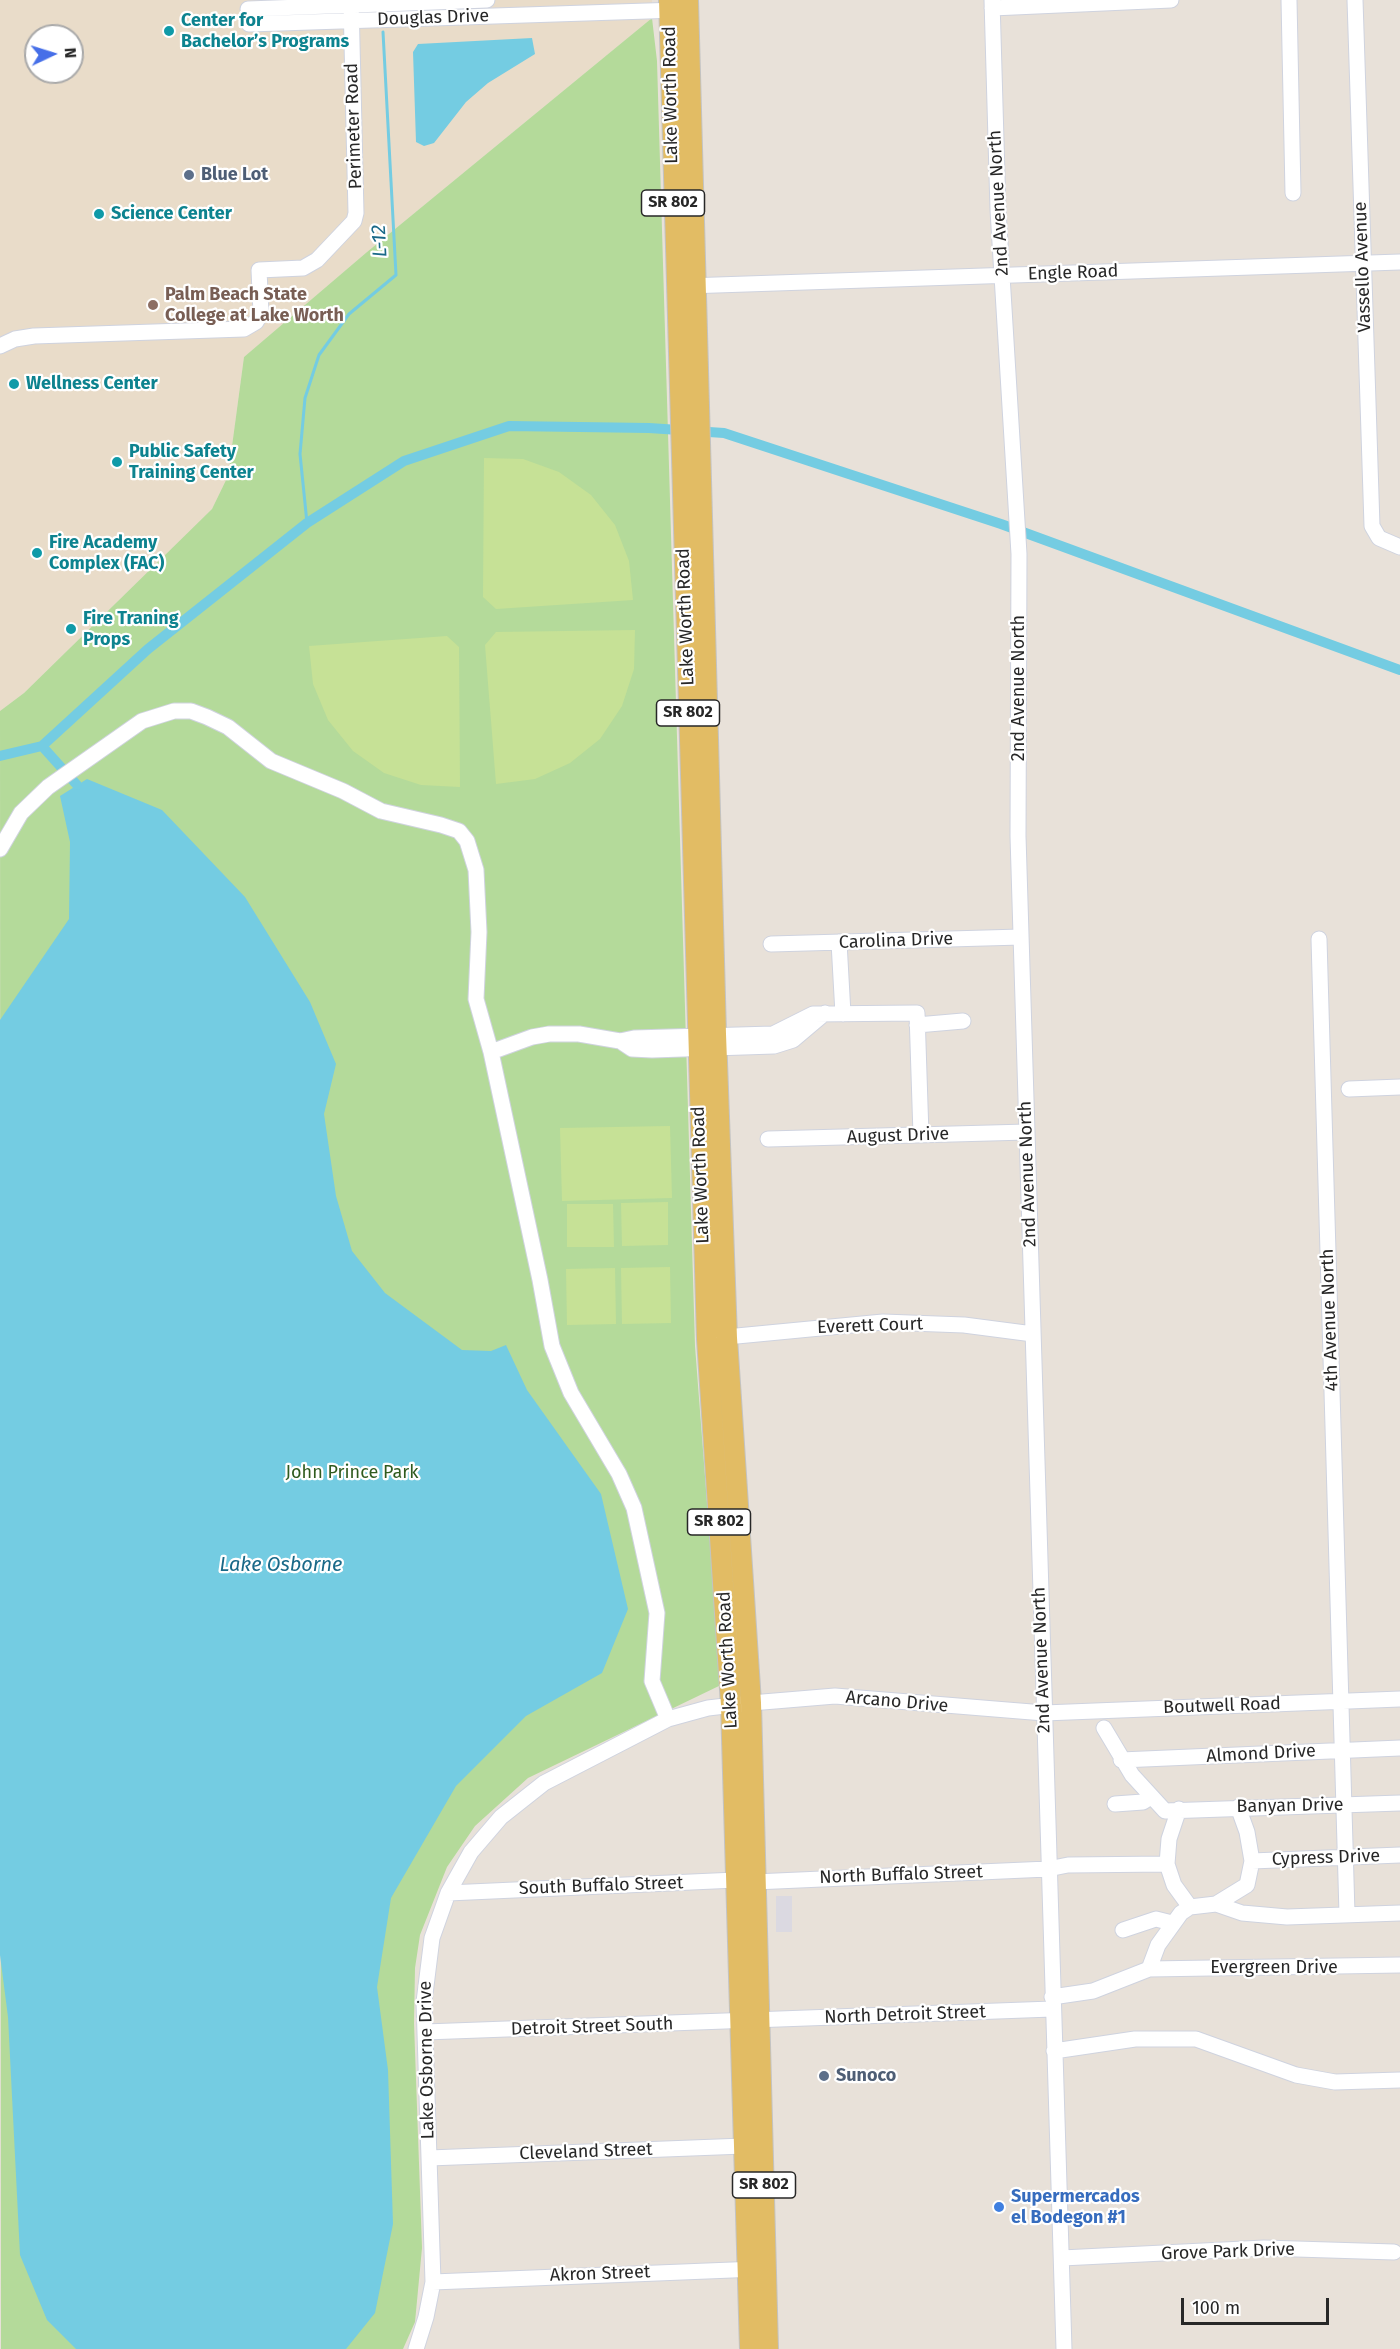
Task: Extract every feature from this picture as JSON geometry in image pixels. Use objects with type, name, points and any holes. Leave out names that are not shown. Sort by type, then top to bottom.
[{"type":"main road","name":"Lake Worth Road","points":[[678,5],[675,284],[689,396],[701,458],[706,617],[707,1339],[745,1881],[757,2269],[750,2349]]},
{"type":"main road","name":"Lake Worth Road","points":[[678,5],[695,287],[689,396],[681,459],[683,530],[707,1042],[751,1703],[745,1881]]},
{"type":"main road","points":[[683,530],[691,549],[697,598],[706,617]]},
{"type":"main road","name":"Lake Worth Road","points":[[749,2022],[744,2146],[768,2349]]},
{"type":"street","name":"Douglas Drive","points":[[249,16],[487,0]]},
{"type":"street","points":[[992,4],[1172,0]]},
{"type":"street","points":[[1289,0],[1293,193]]},
{"type":"street","name":"Vassello Avenue","points":[[1356,0],[1372,526],[1375,533],[1386,542],[1400,547]]},
{"type":"street","name":"2nd Avenue North","points":[[992,4],[1002,276],[1020,554],[1018,836],[1064,2349]]},
{"type":"street","name":"Douglas Drive","points":[[351,8],[678,5]]},
{"type":"street","name":"Perimeter Road","points":[[0,346],[15,339],[34,336],[244,329],[256,322],[261,313],[259,270],[303,268],[317,260],[354,221],[357,183],[351,8]]},
{"type":"street","name":"Engle Road","points":[[675,284],[695,287],[1400,261]]},
{"type":"street","points":[[0,849],[21,813],[48,787],[88,758],[142,721],[160,713],[191,711],[228,727],[271,761],[343,791],[381,811],[459,831],[469,846],[476,870],[479,932],[476,999],[491,1052],[552,1346],[570,1393],[620,1474],[634,1508],[657,1613],[653,1672],[664,1683],[668,1719]]},
{"type":"street","name":"Carolina Drive","points":[[771,944],[1021,937]]},
{"type":"street","name":"4th Avenue North","points":[[1318,939],[1347,1914]]},
{"type":"street","points":[[839,942],[843,1014]]},
{"type":"street","points":[[491,1052],[532,1037],[549,1034],[579,1034],[620,1041],[632,1049],[773,1034],[813,1014],[916,1013],[921,1136]]},
{"type":"street","points":[[917,1025],[963,1022]]},
{"type":"street","points":[[1349,1089],[1400,1087]]},
{"type":"street","name":"August Drive","points":[[768,1139],[1027,1132]]},
{"type":"street","name":"Everett Court","points":[[707,1339],[883,1322],[964,1325],[1033,1334]]},
{"type":"street","name":"Arcano Drive","points":[[751,1703],[836,1696],[1044,1713]]},
{"type":"street","name":"Boutwell Road","points":[[1044,1713],[1400,1699]]},
{"type":"street","name":"Lake Osborne Drive","points":[[416,2349],[426,2317],[433,2282],[424,1984],[428,1956],[448,1893],[471,1852],[501,1817],[521,1799],[560,1773],[668,1719],[708,1708],[751,1703]]},
{"type":"street","points":[[1104,1728],[1122,1760],[1151,1797],[1165,1810],[1179,1809],[1169,1839],[1167,1864],[1174,1885],[1190,1907]]},
{"type":"street","name":"Almond Drive","points":[[1122,1760],[1400,1748]]},
{"type":"street","points":[[1115,1804],[1143,1802],[1151,1797]]},
{"type":"street","name":"Banyan Drive","points":[[1179,1809],[1400,1803]]},
{"type":"street","points":[[1149,1969],[1158,1945],[1172,1923],[1190,1907],[1216,1904],[1247,1885],[1252,1861],[1247,1833],[1238,1807]]},
{"type":"street","name":"Cypress Drive","points":[[1252,1861],[1400,1856]]},
{"type":"street","points":[[1048,1869],[1068,1865],[1167,1864]]},
{"type":"street","name":"North Buffalo Street","points":[[745,1881],[1048,1869]]},
{"type":"street","name":"South Buffalo Street","points":[[448,1893],[745,1881]]},
{"type":"street","points":[[1216,1904],[1242,1913],[1287,1917],[1400,1913]]},
{"type":"street","points":[[1123,1930],[1156,1919],[1172,1923]]},
{"type":"street","name":"Evergreen Drive","points":[[1149,1969],[1400,1965]]},
{"type":"street","name":"North Detroit Street","points":[[749,2022],[1052,2003],[1093,1991],[1149,1969]]},
{"type":"street","name":"Detroit Street South","points":[[425,2032],[749,2022]]},
{"type":"street","points":[[1054,2051],[1135,2039],[1196,2039],[1296,2074],[1335,2082],[1400,2080]]},
{"type":"street","name":"Cleveland Street","points":[[429,2158],[744,2146]]},
{"type":"street","name":"Grove Park Drive","points":[[1062,2258],[1264,2248],[1394,2252]]},
{"type":"street","name":"Akron Street","points":[[433,2282],[757,2269]]},
{"type":"shaded area","name":"Palm Beach State College at Lake Worth","points":[[0,0],[652,0],[652,18],[367,252],[244,357],[228,476],[212,509],[24,693],[0,711]]},
{"type":"shaded area","points":[[776,1896],[792,1896],[792,1932],[776,1932]]},
{"type":"green space","name":"John Prince Park","points":[[652,18],[657,61],[695,1346],[721,1685],[528,1778],[475,1826],[447,1867],[420,1935],[415,1968],[414,2023],[422,2248],[415,2322],[403,2349],[1,2349],[0,711],[24,693],[212,509],[228,476],[244,357],[367,252]]},
{"type":"green space","points":[[484,458],[523,459],[559,472],[591,495],[615,525],[629,561],[633,600],[496,609],[483,597]]},
{"type":"green space","points":[[635,630],[634,669],[622,706],[600,739],[570,763],[535,779],[496,784],[485,645],[496,632]]},
{"type":"green space","points":[[447,636],[459,647],[460,787],[421,785],[384,773],[353,751],[328,720],[313,684],[309,646]]},
{"type":"green space","points":[[670,1126],[672,1198],[562,1201],[560,1128]]},
{"type":"green space","points":[[668,1202],[668,1245],[622,1246],[621,1203]]},
{"type":"green space","points":[[567,1204],[613,1204],[614,1247],[567,1247]]},
{"type":"green space","points":[[670,1267],[671,1323],[622,1324],[621,1268]]},
{"type":"green space","points":[[615,1268],[616,1324],[567,1325],[566,1269]]},
{"type":"water","points":[[532,38],[535,54],[488,83],[466,102],[434,143],[424,146],[416,142],[413,52],[418,44]]},
{"type":"water","name":"Lake Osborne","points":[[87,779],[162,810],[245,897],[310,1002],[336,1064],[324,1114],[336,1196],[352,1251],[385,1293],[462,1350],[491,1351],[506,1345],[527,1390],[601,1494],[628,1609],[602,1673],[526,1716],[456,1786],[391,1898],[377,1987],[388,2070],[393,2224],[375,2313],[346,2349],[76,2349],[47,2320],[20,2255],[8,2017],[0,1955],[0,1020],[69,919],[70,842],[60,796]]},
{"type":"waterway","name":"L-12","points":[[307,523],[300,454],[305,398],[319,355],[349,314],[396,275],[383,32]]},
{"type":"waterway","points":[[0,756],[42,746],[148,649],[307,523],[404,461],[509,426],[649,428],[724,433],[1001,524],[1400,670]]},
{"type":"waterway","points":[[42,746],[77,785]]},
{"type":"place","name":"Center for Bachelor’s Programs","points":[[169,31]]},
{"type":"place","name":"Blue Lot","points":[[189,175]]},
{"type":"place","name":"Science Center","points":[[99,214]]},
{"type":"place","name":"Palm Beach State College at Lake Worth","points":[[153,305]]},
{"type":"place","name":"Wellness Center","points":[[14,384]]},
{"type":"place","name":"Public Safety Training Center","points":[[117,462]]},
{"type":"place","name":"Fire Academy Complex (FAC)","points":[[37,553]]},
{"type":"place","name":"Fire Traning Props","points":[[71,629]]},
{"type":"place","name":"Sunoco","points":[[824,2076]]},
{"type":"place","name":"Supermercados el Bodegon #1","points":[[999,2207]]}]
